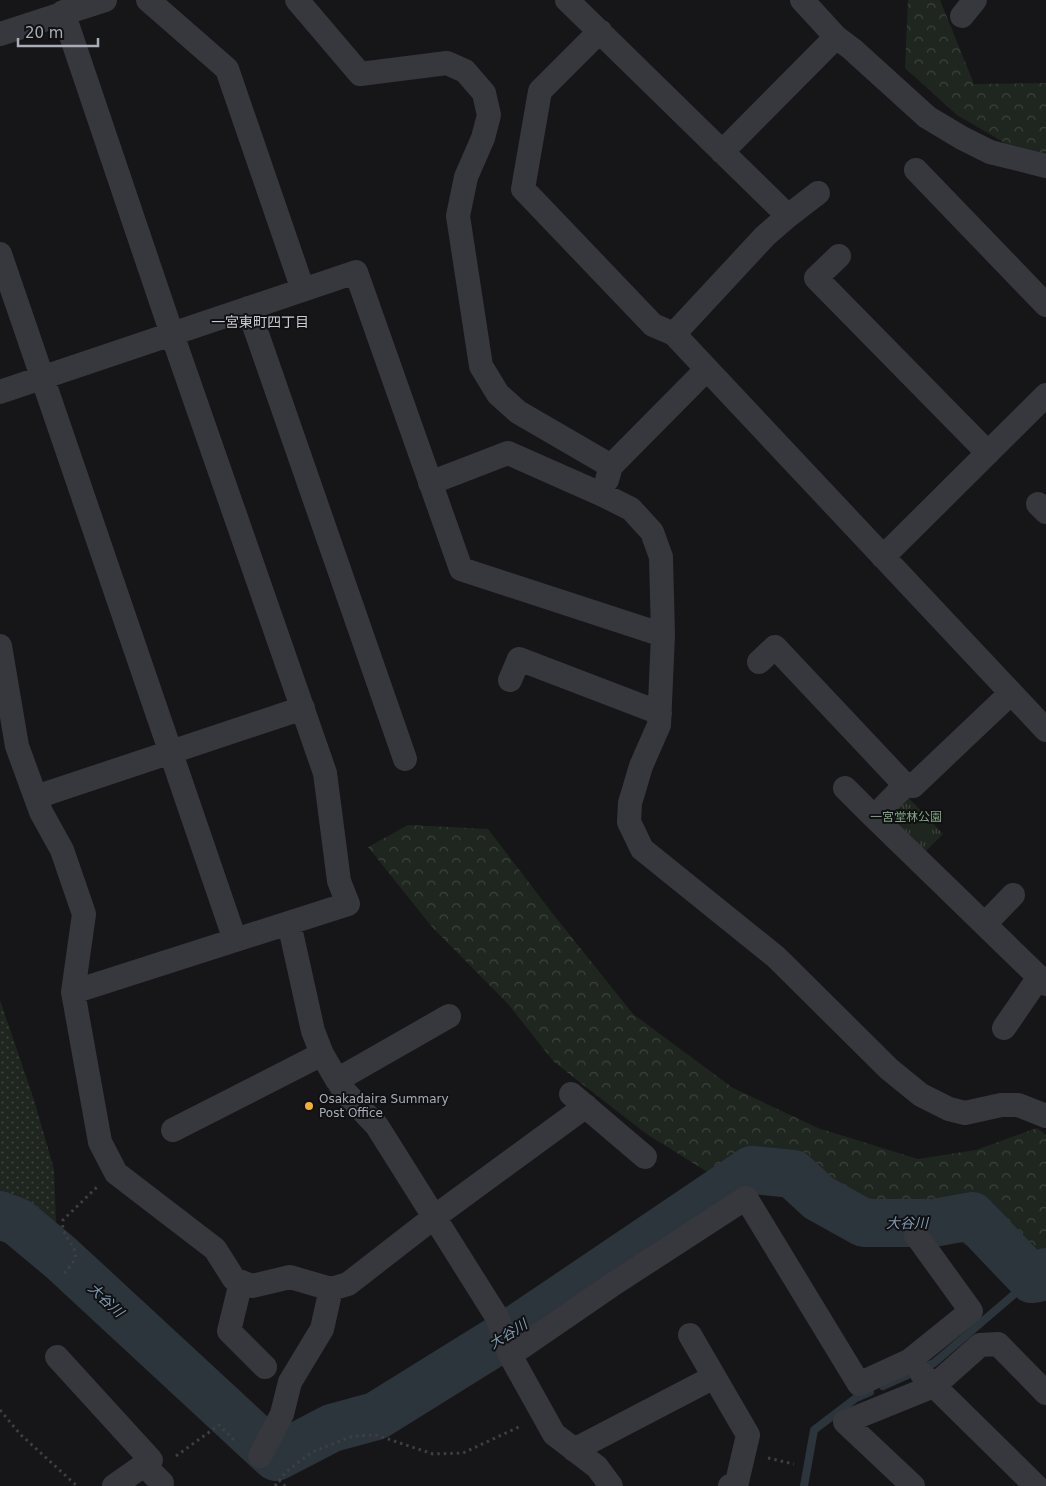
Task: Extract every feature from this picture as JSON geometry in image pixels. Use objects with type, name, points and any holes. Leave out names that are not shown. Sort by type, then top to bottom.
[{"type":"street","points":[[0,34],[63,12],[105,0]]},
{"type":"street","points":[[148,0],[227,69],[302,290]]},
{"type":"street","points":[[297,0],[360,74],[447,63],[465,71],[484,93],[489,115],[483,138],[466,177],[458,216],[481,366],[498,394],[518,412],[611,466]]},
{"type":"street","points":[[568,0],[788,216]]},
{"type":"street","points":[[802,0],[836,37],[928,116],[962,138],[990,152],[1046,166]]},
{"type":"street","points":[[63,12],[172,334],[325,773],[339,881],[348,904],[73,992]]},
{"type":"street","points":[[600,31],[540,91],[523,189],[653,326],[674,334],[1046,730]]},
{"type":"street","points":[[722,152],[836,37]]},
{"type":"street","points":[[916,170],[1046,305]]},
{"type":"street","points":[[674,334],[765,236],[818,193]]},
{"type":"street","points":[[0,254],[235,940]]},
{"type":"street","points":[[839,256],[816,278],[988,453]]},
{"type":"street","points":[[0,392],[356,272],[461,569],[662,635]]},
{"type":"street","points":[[248,308],[405,759]]},
{"type":"street","points":[[603,495],[611,466],[707,369]]},
{"type":"street","points":[[883,557],[1046,395]]},
{"type":"street","points":[[430,483],[508,453],[631,509],[652,532],[661,557],[660,725],[641,766],[630,803],[629,822],[642,849],[776,957],[889,1070],[921,1095],[948,1110],[965,1113],[1001,1105],[1018,1105],[1046,1116]]},
{"type":"street","points":[[0,646],[17,746],[41,812],[62,850],[84,914],[73,992],[100,1142],[116,1173],[215,1250],[234,1279],[252,1286],[290,1278],[331,1289],[348,1284],[434,1218],[579,1100],[645,1157]]},
{"type":"street","points":[[759,662],[774,647],[905,785],[913,786],[1011,692]]},
{"type":"street","points":[[510,680],[519,659],[660,713]]},
{"type":"street","points":[[36,797],[303,708]]},
{"type":"street","points":[[874,817],[905,785]]},
{"type":"street","points":[[845,788],[1042,980],[1004,1028]]},
{"type":"street","points":[[984,924],[1012,895]]},
{"type":"street","points":[[289,923],[313,1031],[322,1054],[346,1093],[377,1126],[497,1317],[507,1349],[542,1416],[554,1434],[597,1467],[611,1486]]},
{"type":"street","points":[[337,1080],[449,1016]]},
{"type":"street","points":[[173,1130],[322,1054]]},
{"type":"street","points":[[507,1349],[612,1285],[746,1198],[859,1384],[909,1361],[971,1311],[916,1235]]},
{"type":"street","points":[[241,1282],[229,1331],[265,1367]]},
{"type":"street","points":[[265,1446],[282,1414],[290,1382],[322,1329],[331,1289]]},
{"type":"street","points":[[690,1335],[748,1435],[737,1482],[730,1486]]},
{"type":"street","points":[[913,1486],[845,1422],[934,1386],[980,1345],[998,1344],[1046,1392]]},
{"type":"street","points":[[57,1357],[148,1462],[162,1483]]},
{"type":"street","points":[[909,1361],[1036,1486]]},
{"type":"street","points":[[574,1450],[714,1377]]},
{"type":"street","points":[[114,1486],[148,1462]]},
{"type":"path","points":[[64,1273],[75,1260],[75,1252],[62,1226],[63,1220],[100,1184],[99,1162],[108,1157]]},
{"type":"path","points":[[0,1410],[20,1434],[77,1486]]},
{"type":"path","points":[[275,1486],[286,1472],[312,1452],[353,1436],[376,1435],[433,1454],[463,1453],[542,1416]]},
{"type":"path","points":[[148,1462],[170,1460],[219,1425],[234,1440]]},
{"type":"path","points":[[280,1480],[285,1486]]},
{"type":"green space","points":[[908,0],[940,0],[974,84],[1046,83],[1046,157],[1020,152],[957,115],[905,68]]},
{"type":"green space","name":"一宮堂林公園","points":[[905,794],[943,834],[923,854],[884,817]]},
{"type":"green space","points":[[408,825],[488,829],[633,1014],[733,1088],[818,1128],[918,1159],[976,1150],[1037,1128],[1046,1135],[1046,1269],[1025,1275],[958,1241],[840,1205],[787,1179],[709,1173],[645,1133],[554,1062],[508,1004],[432,927],[368,847]]},
{"type":"green space","points":[[0,1000],[34,1100],[54,1169],[57,1249],[0,1238]]},
{"type":"waterway","name":"大谷川","points":[[0,1215],[18,1222],[61,1258],[276,1457],[332,1428],[376,1416],[521,1326],[752,1170],[793,1174],[819,1198],[864,1223],[934,1223],[972,1216],[1032,1279],[1038,1278],[1046,1272]]},
{"type":"waterway","points":[[883,1386],[934,1363],[1032,1279]]},
{"type":"waterway","points":[[804,1486],[814,1430],[856,1398],[870,1392]]},
{"type":"place","name":"Osakadaira Summary Post Office","points":[[309,1106]]},
{"type":"district","name":"一宮東町四丁目","points":[[260,322]]}]
